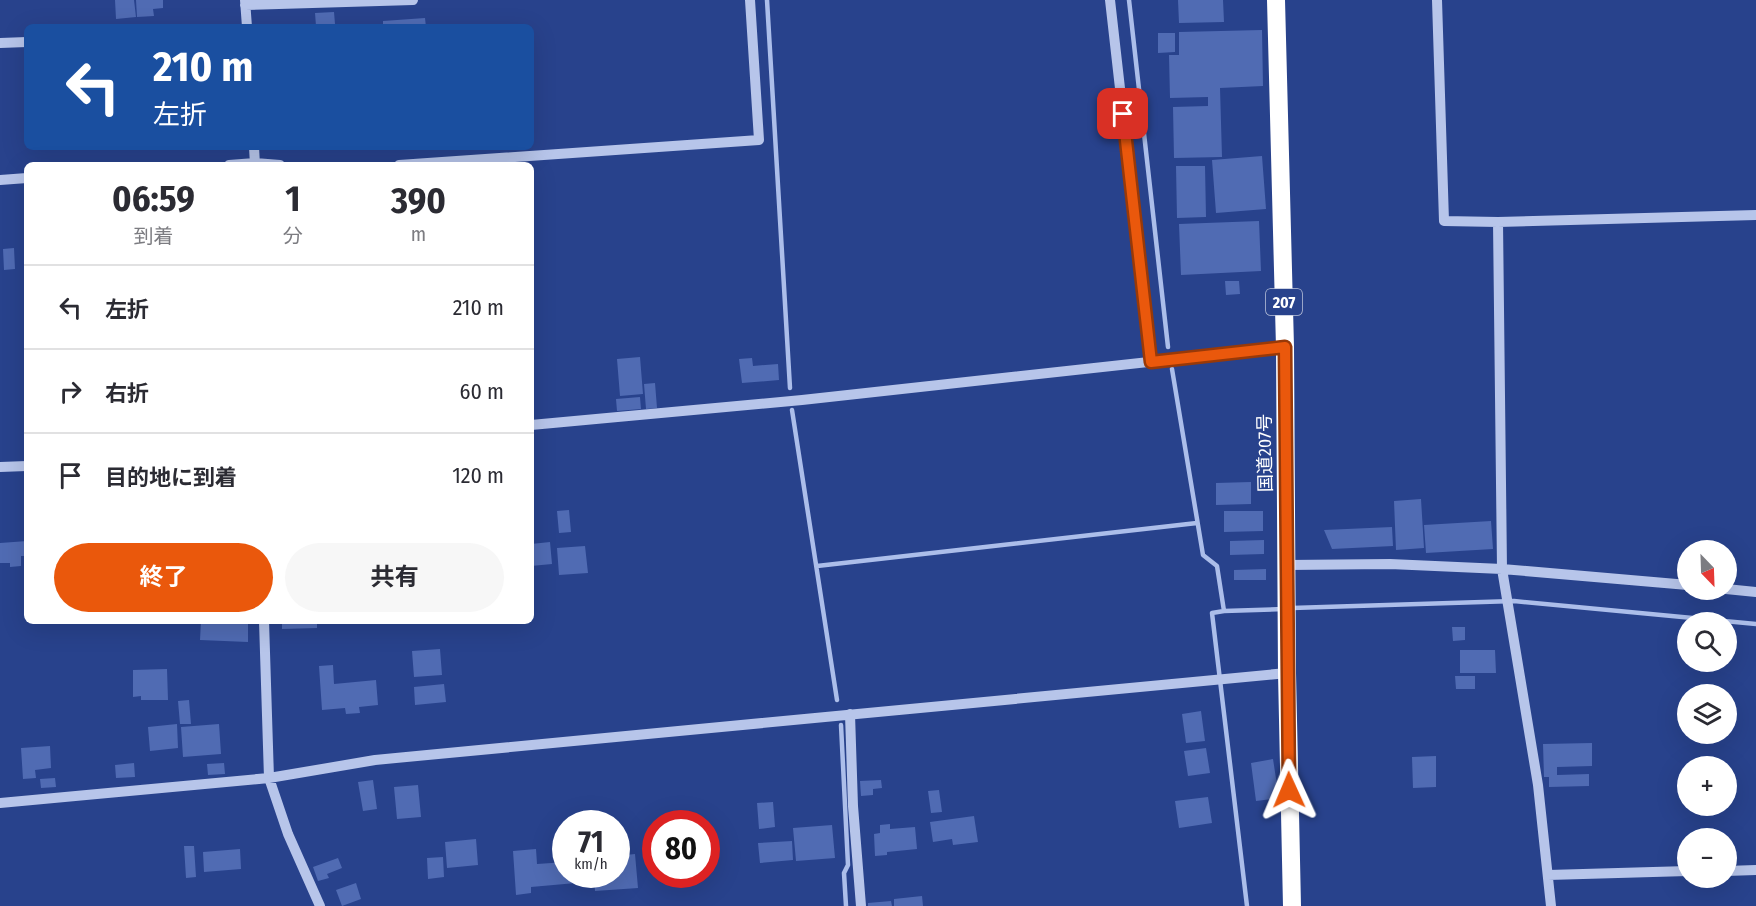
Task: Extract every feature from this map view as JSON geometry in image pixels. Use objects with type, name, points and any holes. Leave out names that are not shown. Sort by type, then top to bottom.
[{"type":"highway","name":"国道207号","points":[[1276,0],[1285,347],[1287,673],[1292,906]]},
{"type":"street","points":[[247,24],[245,2],[413,0]]},
{"type":"street","points":[[442,162],[759,140],[750,0]]},
{"type":"street","points":[[1110,0],[1151,362]]},
{"type":"street","points":[[1437,0],[1444,221],[1498,222],[1756,215]]},
{"type":"street","points":[[0,43],[24,42]]},
{"type":"street","points":[[0,180],[24,178]]},
{"type":"street","points":[[1498,222],[1502,568],[1539,785],[1551,906]]},
{"type":"street","points":[[534,425],[802,400],[1285,347]]},
{"type":"street","points":[[0,467],[24,466]]},
{"type":"street","points":[[1287,565],[1390,564],[1502,568],[1677,584]]},
{"type":"street","points":[[1737,590],[1756,592]]},
{"type":"street","points":[[264,624],[269,778],[288,834],[320,906]]},
{"type":"street","points":[[0,803],[269,778],[375,760],[1287,673]]},
{"type":"street","points":[[849,714],[861,906]]},
{"type":"street","points":[[1737,871],[1756,870]]},
{"type":"street","points":[[1548,875],[1677,872]]},
{"type":"building","points":[[115,0],[134,0],[136,17],[116,19]]},
{"type":"building","points":[[136,0],[163,0],[163,8],[153,9],[154,16],[137,17]]},
{"type":"building","points":[[1178,0],[1223,0],[1224,22],[1179,23]]},
{"type":"building","points":[[334,12],[335,24],[316,24],[315,13]]},
{"type":"building","points":[[425,18],[426,24],[383,24],[383,21]]},
{"type":"building","points":[[1262,30],[1263,86],[1220,88],[1222,157],[1174,158],[1173,107],[1208,106],[1208,97],[1170,98],[1169,55],[1179,55],[1179,32]]},
{"type":"building","points":[[1158,33],[1175,33],[1175,52],[1158,53]]},
{"type":"building","points":[[1262,156],[1266,209],[1216,213],[1212,160]]},
{"type":"building","points":[[1176,166],[1205,166],[1206,217],[1177,218]]},
{"type":"building","points":[[1259,221],[1261,271],[1181,275],[1179,224]]},
{"type":"building","points":[[14,248],[15,269],[4,270],[3,249]]},
{"type":"building","points":[[1225,281],[1239,281],[1240,294],[1226,295]]},
{"type":"building","points":[[640,357],[643,394],[620,396],[617,359]]},
{"type":"building","points":[[752,358],[753,366],[778,364],[779,380],[742,383],[739,359]]},
{"type":"building","points":[[655,383],[657,408],[646,409],[644,384]]},
{"type":"building","points":[[640,397],[641,409],[617,411],[616,399]]},
{"type":"building","points":[[1251,482],[1251,504],[1216,505],[1216,483]]},
{"type":"building","points":[[1421,499],[1424,548],[1396,550],[1394,501]]},
{"type":"building","points":[[569,510],[571,532],[559,533],[557,511]]},
{"type":"building","points":[[1224,511],[1263,511],[1263,531],[1224,532]]},
{"type":"building","points":[[1491,521],[1493,549],[1426,553],[1424,525]]},
{"type":"building","points":[[1392,527],[1393,546],[1332,549],[1324,530]]},
{"type":"building","points":[[1264,540],[1264,554],[1230,555],[1230,541]]},
{"type":"building","points":[[24,541],[21,566],[10,567],[10,563],[0,563],[0,543]]},
{"type":"building","points":[[550,542],[552,564],[534,566],[534,544]]},
{"type":"building","points":[[585,546],[588,573],[559,575],[557,548]]},
{"type":"building","points":[[1266,569],[1266,580],[1234,580],[1234,570]]},
{"type":"building","points":[[201,624],[248,624],[248,642],[200,640]]},
{"type":"building","points":[[282,624],[317,624],[317,628],[282,629]]},
{"type":"building","points":[[1452,627],[1465,627],[1465,640],[1453,641]]},
{"type":"building","points":[[440,649],[442,675],[414,677],[412,651]]},
{"type":"building","points":[[1460,650],[1495,650],[1496,673],[1460,673]]},
{"type":"building","points":[[333,665],[334,684],[376,680],[378,705],[359,707],[360,713],[346,714],[345,708],[322,710],[319,666]]},
{"type":"building","points":[[167,669],[168,700],[141,700],[141,696],[133,697],[133,670]]},
{"type":"building","points":[[1455,676],[1475,676],[1475,689],[1456,689]]},
{"type":"building","points":[[444,684],[446,702],[415,705],[414,687]]},
{"type":"building","points":[[189,700],[191,724],[180,724],[178,701]]},
{"type":"building","points":[[1201,711],[1205,741],[1186,743],[1182,714]]},
{"type":"building","points":[[177,724],[178,748],[150,751],[148,727]]},
{"type":"building","points":[[219,724],[221,754],[183,757],[181,727]]},
{"type":"building","points":[[1592,743],[1592,766],[1557,767],[1557,775],[1589,774],[1589,786],[1549,787],[1549,777],[1544,777],[1543,744]]},
{"type":"building","points":[[50,746],[51,768],[35,770],[36,778],[23,779],[21,748]]},
{"type":"building","points":[[1206,748],[1210,773],[1188,776],[1184,751]]},
{"type":"building","points":[[1436,756],[1436,787],[1413,788],[1412,757]]},
{"type":"building","points":[[1273,759],[1279,798],[1256,801],[1251,763]]},
{"type":"building","points":[[134,763],[135,777],[116,778],[115,765]]},
{"type":"building","points":[[224,763],[225,774],[208,775],[207,764]]},
{"type":"building","points":[[55,778],[56,787],[41,788],[40,779]]},
{"type":"building","points":[[373,780],[377,809],[363,811],[358,782]]},
{"type":"building","points":[[881,780],[882,788],[873,789],[873,795],[861,796],[860,781]]},
{"type":"building","points":[[418,785],[421,817],[397,819],[394,787]]},
{"type":"building","points":[[939,790],[942,812],[931,813],[928,791]]},
{"type":"building","points":[[1208,797],[1212,823],[1179,828],[1175,801]]},
{"type":"building","points":[[773,802],[775,827],[759,829],[757,803]]},
{"type":"building","points":[[974,816],[978,842],[953,845],[952,839],[933,842],[930,822]]},
{"type":"building","points":[[890,824],[890,829],[915,827],[917,849],[887,852],[887,855],[875,856],[874,834],[880,833],[880,825]]},
{"type":"building","points":[[832,825],[835,858],[796,861],[793,828]]},
{"type":"building","points":[[476,839],[478,865],[447,868],[445,842]]},
{"type":"building","points":[[792,841],[793,860],[760,863],[758,843]]},
{"type":"building","points":[[184,846],[194,846],[196,877],[186,878]]},
{"type":"building","points":[[240,849],[241,869],[204,872],[203,852]]},
{"type":"building","points":[[536,849],[537,864],[552,863],[552,885],[531,887],[531,893],[516,895],[513,851]]},
{"type":"building","points":[[635,854],[638,888],[595,891],[595,888],[630,888],[630,855]]},
{"type":"building","points":[[443,857],[444,877],[428,879],[427,858]]},
{"type":"building","points":[[338,858],[342,868],[327,874],[329,878],[318,881],[313,867]]},
{"type":"building","points":[[356,883],[361,899],[342,906],[336,890]]},
{"type":"building","points":[[922,896],[923,906],[894,906],[894,899]]},
{"type":"building","points":[[891,901],[892,906],[868,906],[868,903]]},
{"type":"waterway","points":[[767,0],[790,388]]},
{"type":"waterway","points":[[1129,0],[1168,347]]},
{"type":"waterway","points":[[1172,369],[1203,555],[1217,566],[1224,611]]},
{"type":"waterway","points":[[792,410],[837,700]]},
{"type":"waterway","points":[[817,566],[1197,523]]},
{"type":"waterway","points":[[1292,608],[1514,601],[1756,624]]},
{"type":"waterway","points":[[1247,906],[1212,613],[1284,609]]},
{"type":"waterway","points":[[841,725],[848,865],[844,873],[846,906]]},
{"type":"route","points":[[1123,114],[1151,362],[1285,347],[1289,790]]}]
